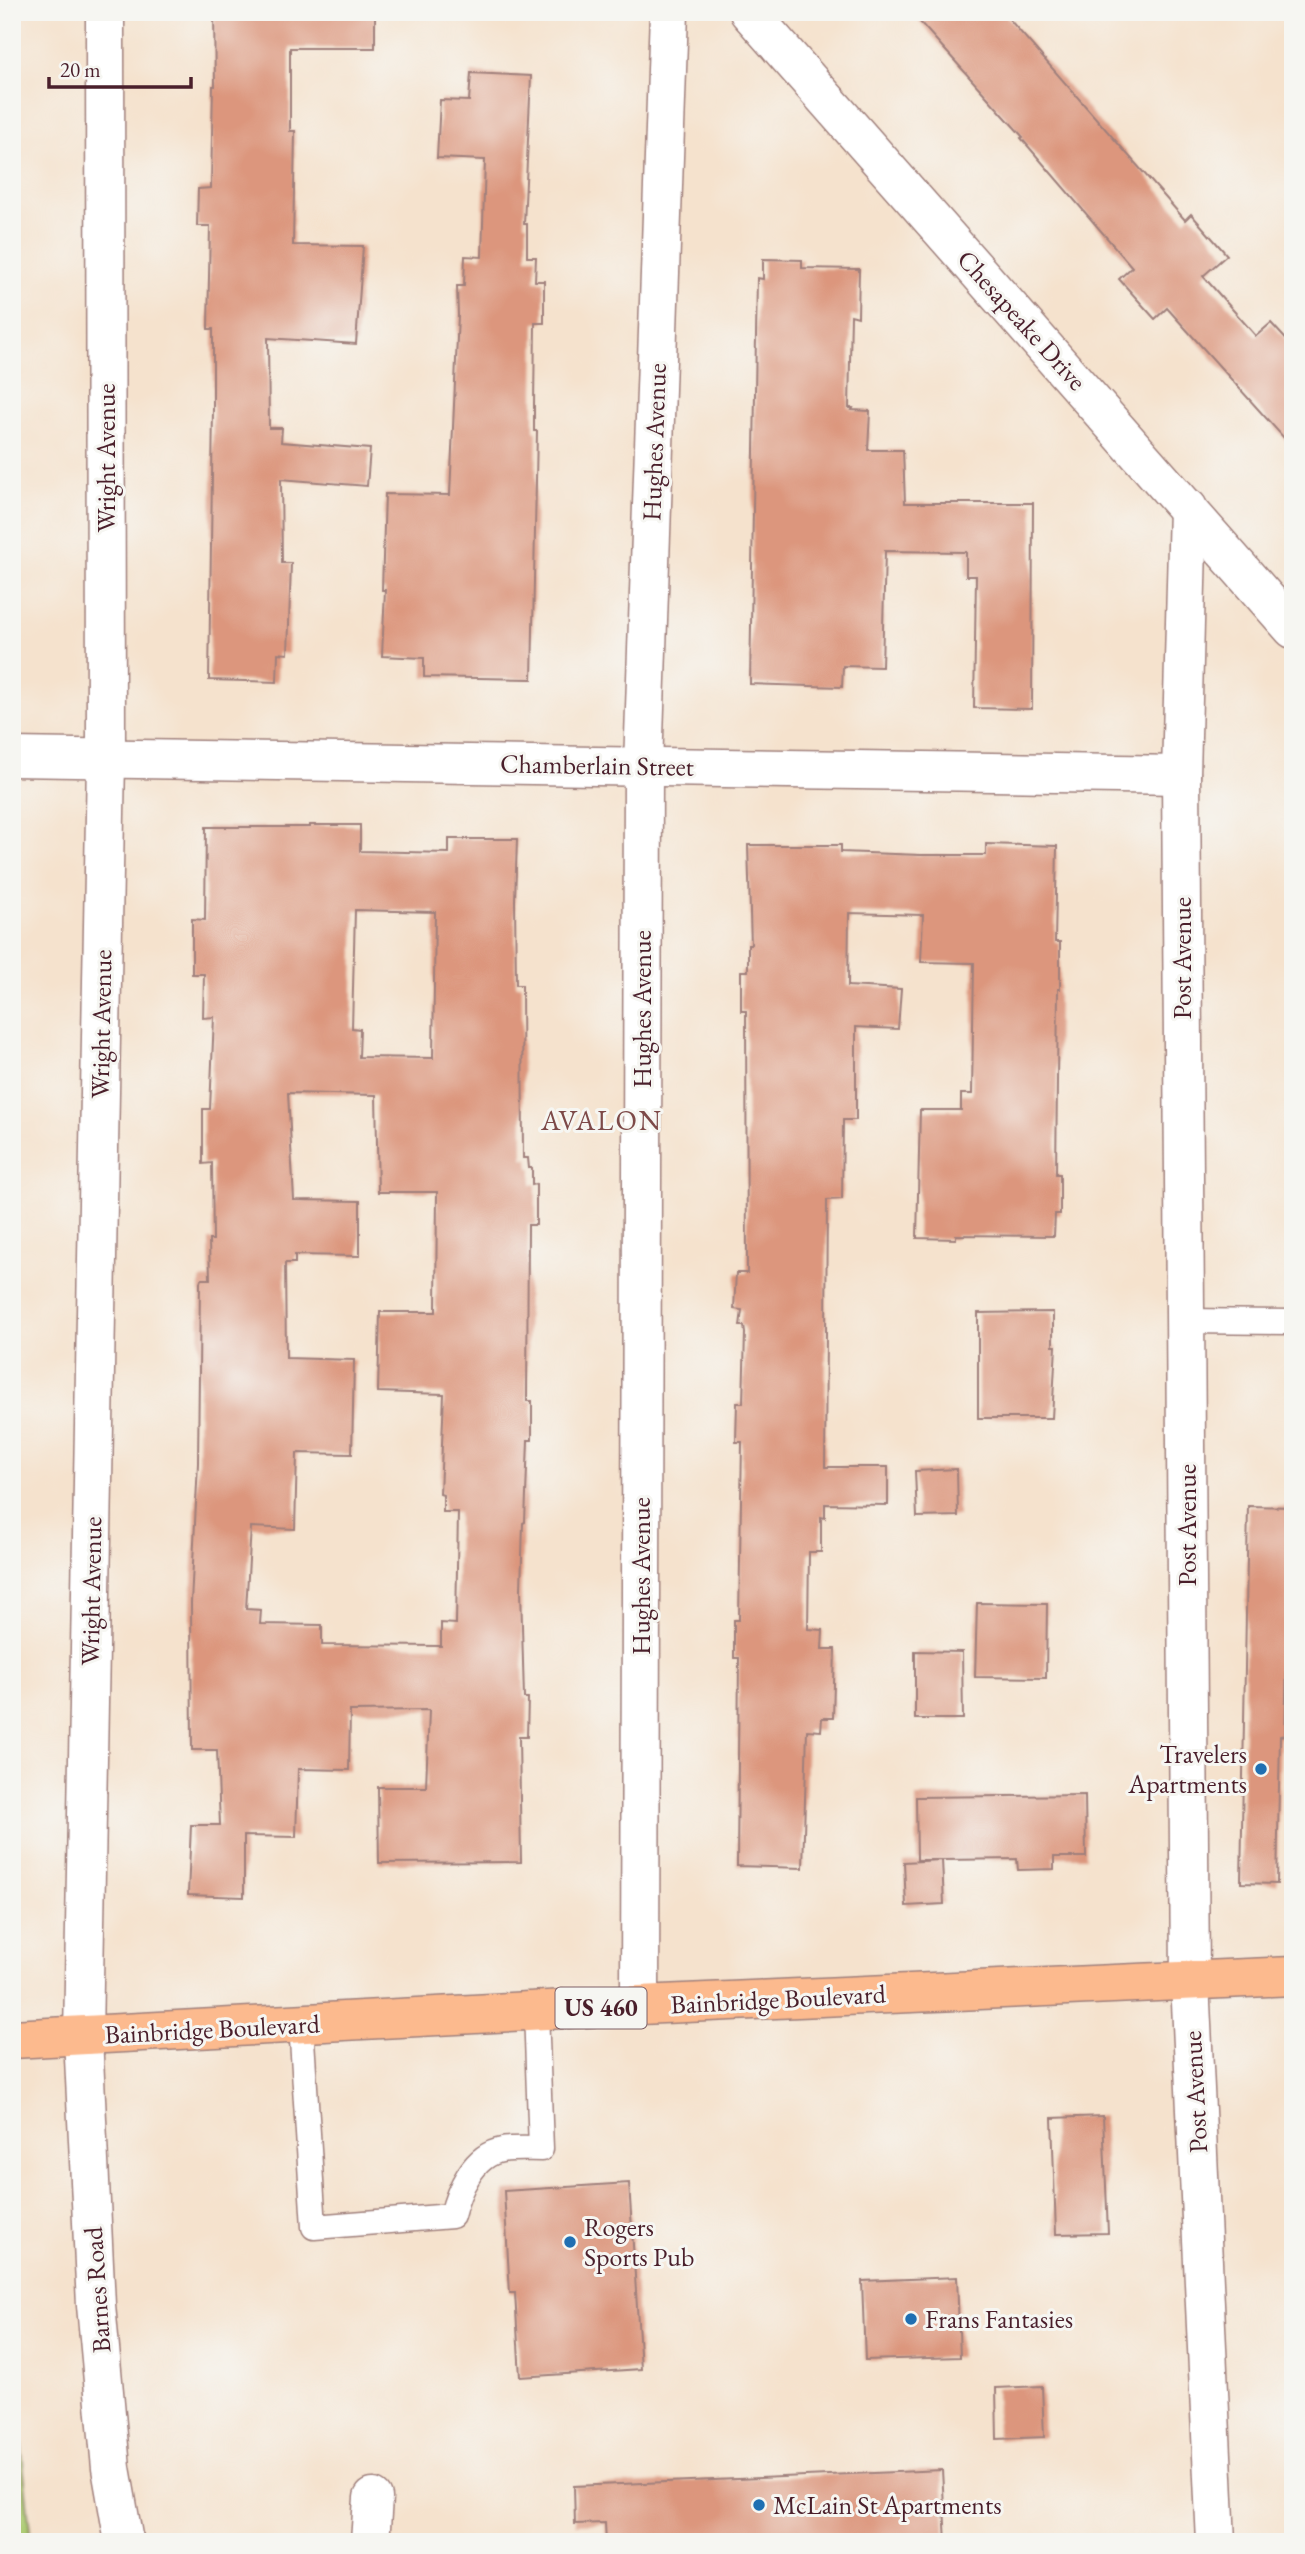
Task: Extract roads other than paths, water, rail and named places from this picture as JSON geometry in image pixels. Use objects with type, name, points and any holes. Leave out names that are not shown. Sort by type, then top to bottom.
[{"type":"main road","name":"Bainbridge Boulevard","points":[[12,2039],[640,2005],[1293,1976]]},
{"type":"street","name":"Wright Avenue","points":[[83,2036],[106,759],[105,12]]},
{"type":"street","name":"Hughes Avenue","points":[[640,2005],[643,766],[668,12]]},
{"type":"street","name":"Chesapeake Drive","points":[[749,12],[1293,629]]},
{"type":"street","name":"Post Avenue","points":[[1188,508],[1181,775],[1190,1981],[1216,2542]]},
{"type":"street","name":"Chamberlain Street","points":[[12,757],[1181,775]]},
{"type":"street","name":"Barnes Road","points":[[83,2036],[96,2305],[111,2468],[124,2542]]},
{"type":"street","points":[[370,2542],[373,2498]]},
{"type":"lane","points":[[1185,1321],[1293,1322]]},
{"type":"lane","points":[[301,2024],[314,2227],[452,2216],[458,2192],[480,2162],[500,2150],[541,2149],[536,2011]]},
{"type":"place","name":"Travelers Apartments","points":[[1261,1769]]},
{"type":"place","name":"Rogers Sports Pub","points":[[570,2242]]},
{"type":"place","name":"Frans Fantasies","points":[[911,2319]]},
{"type":"place","name":"McLain St Apartments","points":[[759,2505]]},
{"type":"district","name":"AVALON","points":[[602,1120]]}]
